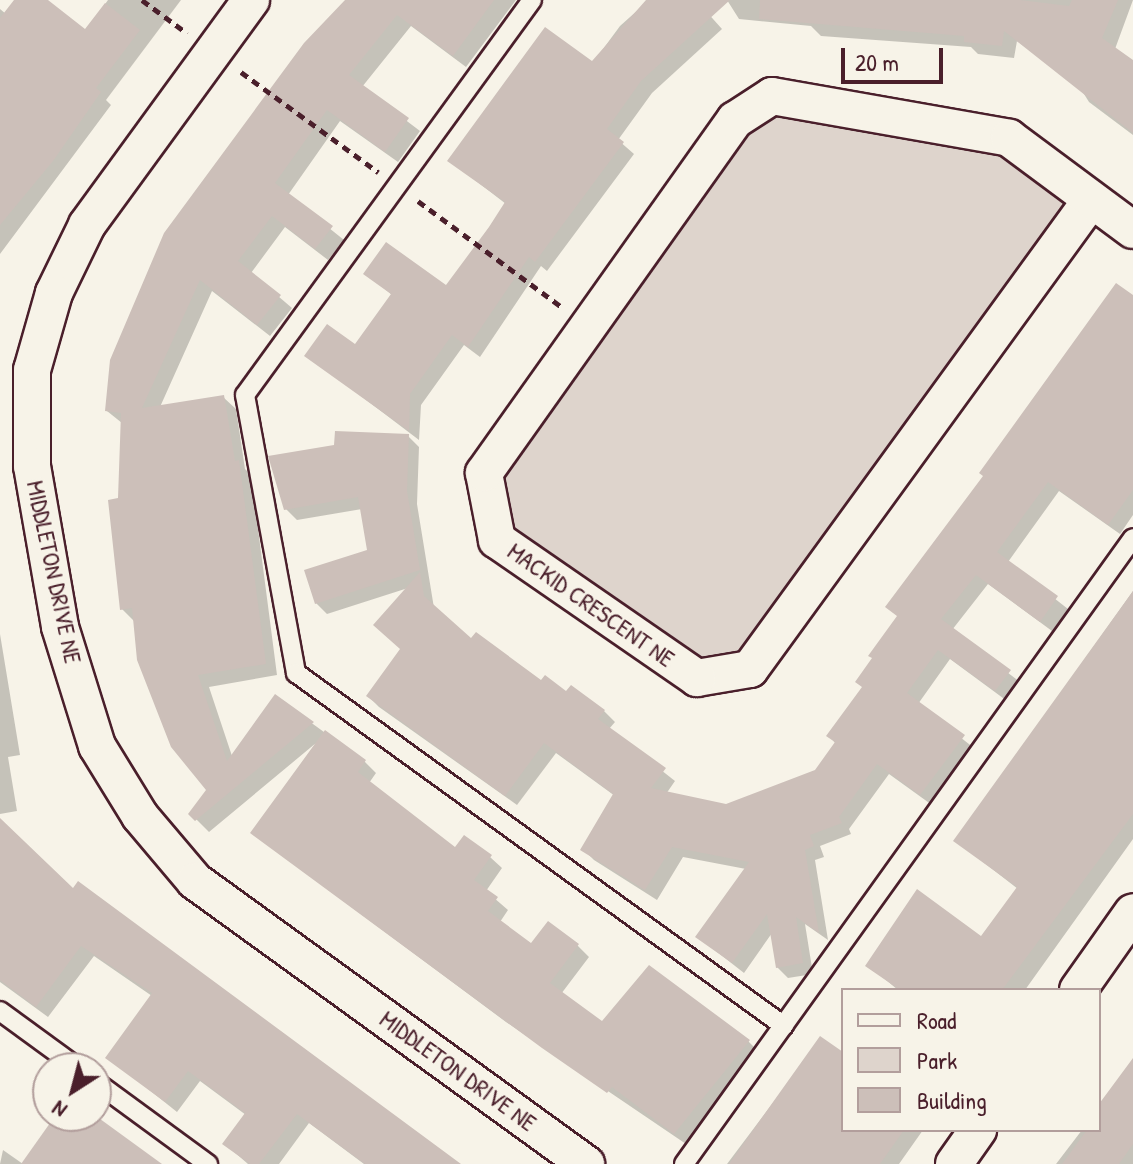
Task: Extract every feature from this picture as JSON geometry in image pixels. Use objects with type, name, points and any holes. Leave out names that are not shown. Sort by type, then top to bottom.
[{"type":"street","name":"MIDDLETON DRIVE NE","points":[[251,0],[87,225],[54,293],[32,370],[32,466],[57,612],[97,746],[140,816],[195,881],[586,1164]]},
{"type":"street","name":"MACKID CRESCENT NE","points":[[1091,200],[750,669],[697,678],[497,540],[484,473],[735,120],[772,96],[1009,138],[1133,230]]},
{"type":"street","points":[[1079,988],[1133,912]]},
{"type":"street","points":[[954,1164],[977,1132]]},
{"type":"lane","points":[[532,0],[395,184],[245,395],[296,673],[784,1026]]},
{"type":"lane","points":[[684,1164],[1133,538]]},
{"type":"lane","points":[[0,1011],[56,1052]]},
{"type":"lane","points":[[112,1094],[208,1164]]},
{"type":"path","points":[[142,0],[588,326]]},
{"type":"green space","points":[[772,96],[1009,138],[1091,200],[750,669],[697,678],[497,540],[484,473]]},
{"type":"building","points":[[14,0],[48,0],[85,29],[105,3],[140,30],[96,88],[101,92],[53,161],[0,225],[0,18]]},
{"type":"building","points":[[345,0],[494,0],[453,56],[397,15],[349,75],[409,118],[385,152],[327,110],[275,183],[333,226],[315,249],[272,216],[238,261],[281,295],[257,325],[200,280],[142,408],[224,395],[235,461],[239,460],[266,664],[198,675],[227,761],[275,694],[314,722],[195,821],[188,814],[206,790],[171,747],[137,660],[132,608],[120,610],[108,500],[118,498],[121,413],[105,411],[110,360],[164,233],[304,43]]},
{"type":"building","points":[[646,0],[730,0],[641,81],[607,129],[624,142],[535,262],[529,257],[468,347],[452,335],[410,394],[409,431],[304,356],[327,324],[355,344],[391,294],[363,274],[386,242],[446,285],[489,227],[505,202],[447,161],[545,27],[592,61]]},
{"type":"building","points":[[760,0],[1020,0],[1069,6],[1072,0],[1118,0],[1102,38],[1133,60],[1133,133],[1004,31],[1002,46],[964,42],[964,36],[759,19]]},
{"type":"building","points":[[1116,283],[1133,295],[1133,490],[1108,525],[1048,482],[997,552],[1058,596],[1040,622],[976,575],[941,619],[1011,670],[995,691],[938,650],[907,693],[965,735],[920,795],[877,764],[839,817],[842,823],[810,835],[814,846],[805,850],[819,933],[796,917],[803,963],[776,968],[767,914],[732,963],[695,937],[749,862],[672,847],[645,890],[580,850],[613,794],[544,743],[505,796],[366,696],[400,649],[373,625],[420,572],[424,596],[471,638],[476,632],[541,680],[545,675],[566,691],[571,685],[605,710],[598,719],[666,768],[651,788],[726,804],[815,770],[835,742],[826,736],[862,687],[855,682],[872,658],[868,656],[897,616],[885,607],[983,476],[979,473]]},
{"type":"building","points":[[335,431],[409,434],[407,491],[420,570],[315,604],[304,570],[367,550],[358,497],[284,510],[268,456],[334,445]]},
{"type":"building","points":[[1133,591],[1133,814],[1003,988],[897,988],[865,966],[917,889],[981,936],[1017,887],[953,841]]},
{"type":"building","points":[[325,730],[366,760],[358,772],[455,847],[464,835],[492,855],[474,880],[498,897],[488,911],[531,943],[548,921],[579,944],[550,983],[602,1021],[649,965],[750,1040],[674,1134],[612,1087],[607,1093],[542,1048],[250,833]]},
{"type":"building","points":[[0,818],[73,888],[78,881],[461,1164],[365,1164],[297,1114],[259,1164],[250,1164],[222,1144],[245,1113],[188,1071],[165,1102],[112,1063],[112,1052],[109,1052],[152,993],[81,946],[36,1007],[0,980]]},
{"type":"building","points":[[820,1036],[841,1051],[841,1132],[903,1132],[880,1164],[729,1164]]},
{"type":"building","points":[[1133,1058],[1133,1144],[1119,1164],[1062,1164],[1086,1132],[1101,1132],[1101,1101]]},
{"type":"building","points":[[112,1128],[162,1164],[21,1164],[44,1132],[112,1132]]}]
